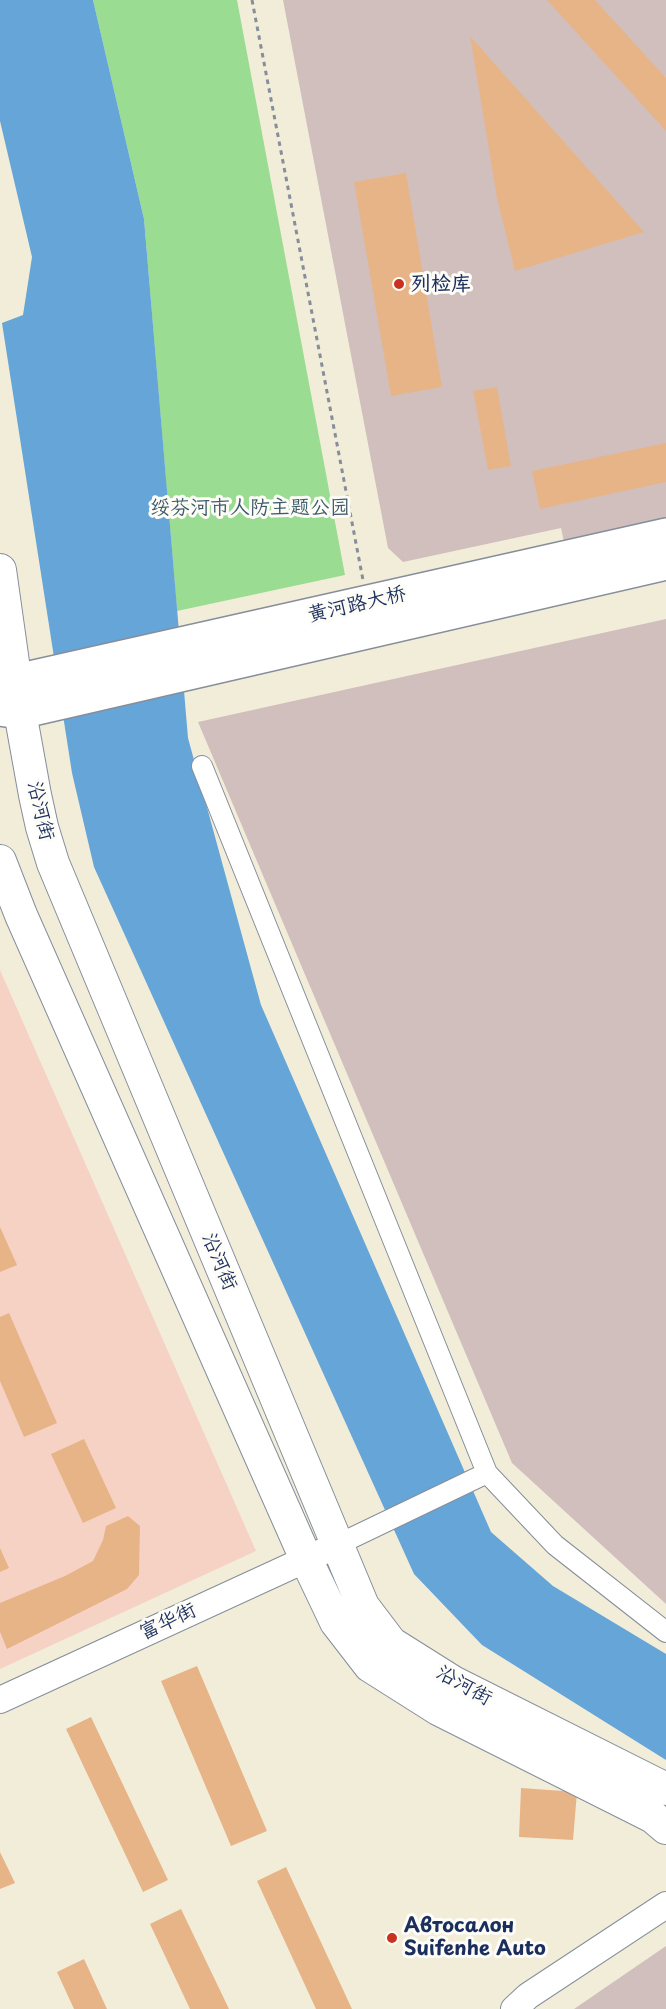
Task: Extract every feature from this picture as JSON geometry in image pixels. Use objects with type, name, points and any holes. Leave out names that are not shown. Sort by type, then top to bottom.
[{"type":"highway","name":"黄河路大桥","points":[[50,689],[367,602],[666,535]]},
{"type":"highway","name":"黄河路大桥","points":[[50,689],[666,563]]},
{"type":"highway","points":[[9,698],[50,689]]},
{"type":"main road","name":"沿河街","points":[[0,570],[9,698],[53,864],[363,1606],[391,1643],[453,1682],[666,1789]]},
{"type":"main road","name":"沿河街","points":[[0,861],[21,915],[336,1622],[370,1666],[438,1709],[653,1817],[666,1828]]},
{"type":"street","points":[[202,766],[488,1473],[555,1545],[666,1632]]},
{"type":"street","points":[[337,1545],[488,1473]]},
{"type":"street","name":"富华街","points":[[0,1700],[337,1545]]},
{"type":"street","points":[[514,2009],[528,1996],[666,1905]]},
{"type":"path","points":[[252,0],[367,602]]},
{"type":"shaded area","points":[[283,0],[666,0],[666,529],[566,551],[561,528],[403,562],[388,548]]},
{"type":"shaded area","points":[[666,619],[666,1604],[512,1463],[198,722]]},
{"type":"shaded area","points":[[0,970],[256,1551],[0,1669]]},
{"type":"shaded area","points":[[666,1946],[666,2009],[574,2009]]},
{"type":"green space","name":"绥芬河市人防主题公园","points":[[93,0],[237,0],[345,575],[177,611],[144,219]]},
{"type":"water","points":[[0,0],[93,0],[144,219],[188,738],[261,1005],[491,1532],[553,1586],[666,1654],[666,1760],[482,1645],[414,1574],[94,867],[72,773],[2,323],[23,315],[32,257],[0,121]]},
{"type":"building","points":[[547,0],[595,0],[666,78],[666,131]]},
{"type":"building","points":[[470,36],[644,232],[515,271],[497,198]]},
{"type":"building","name":"列检库","points":[[406,173],[442,387],[391,396],[354,182]]},
{"type":"building","points":[[497,387],[511,466],[488,470],[473,391]]},
{"type":"building","points":[[666,443],[666,482],[540,509],[532,471]]},
{"type":"building","points":[[0,1227],[17,1265],[0,1272]]},
{"type":"building","points":[[9,1313],[57,1423],[24,1437],[0,1381],[0,1317]]},
{"type":"building","points":[[84,1439],[116,1508],[83,1523],[51,1454]]},
{"type":"building","points":[[128,1516],[140,1526],[139,1575],[127,1589],[7,1649],[0,1632],[0,1603],[65,1576],[93,1561],[103,1540],[106,1526]]},
{"type":"building","points":[[0,1548],[9,1568],[0,1572]]},
{"type":"building","points":[[197,1666],[267,1831],[231,1846],[161,1681]]},
{"type":"building","points":[[91,1717],[168,1880],[143,1892],[66,1729]]},
{"type":"building","points":[[521,1788],[577,1792],[573,1840],[519,1837]]},
{"type":"building","points":[[0,1852],[15,1883],[0,1889]]},
{"type":"building","points":[[286,1867],[352,2009],[316,2009],[257,1881]]},
{"type":"building","points":[[181,1909],[229,2009],[190,2009],[150,1924]]},
{"type":"building","points":[[84,1959],[107,2009],[74,2009],[57,1972]]},
{"type":"place","name":"列检库","points":[[399,284]]},
{"type":"place","name":"Автосалон Suifenhe Auto","points":[[392,1938]]}]
